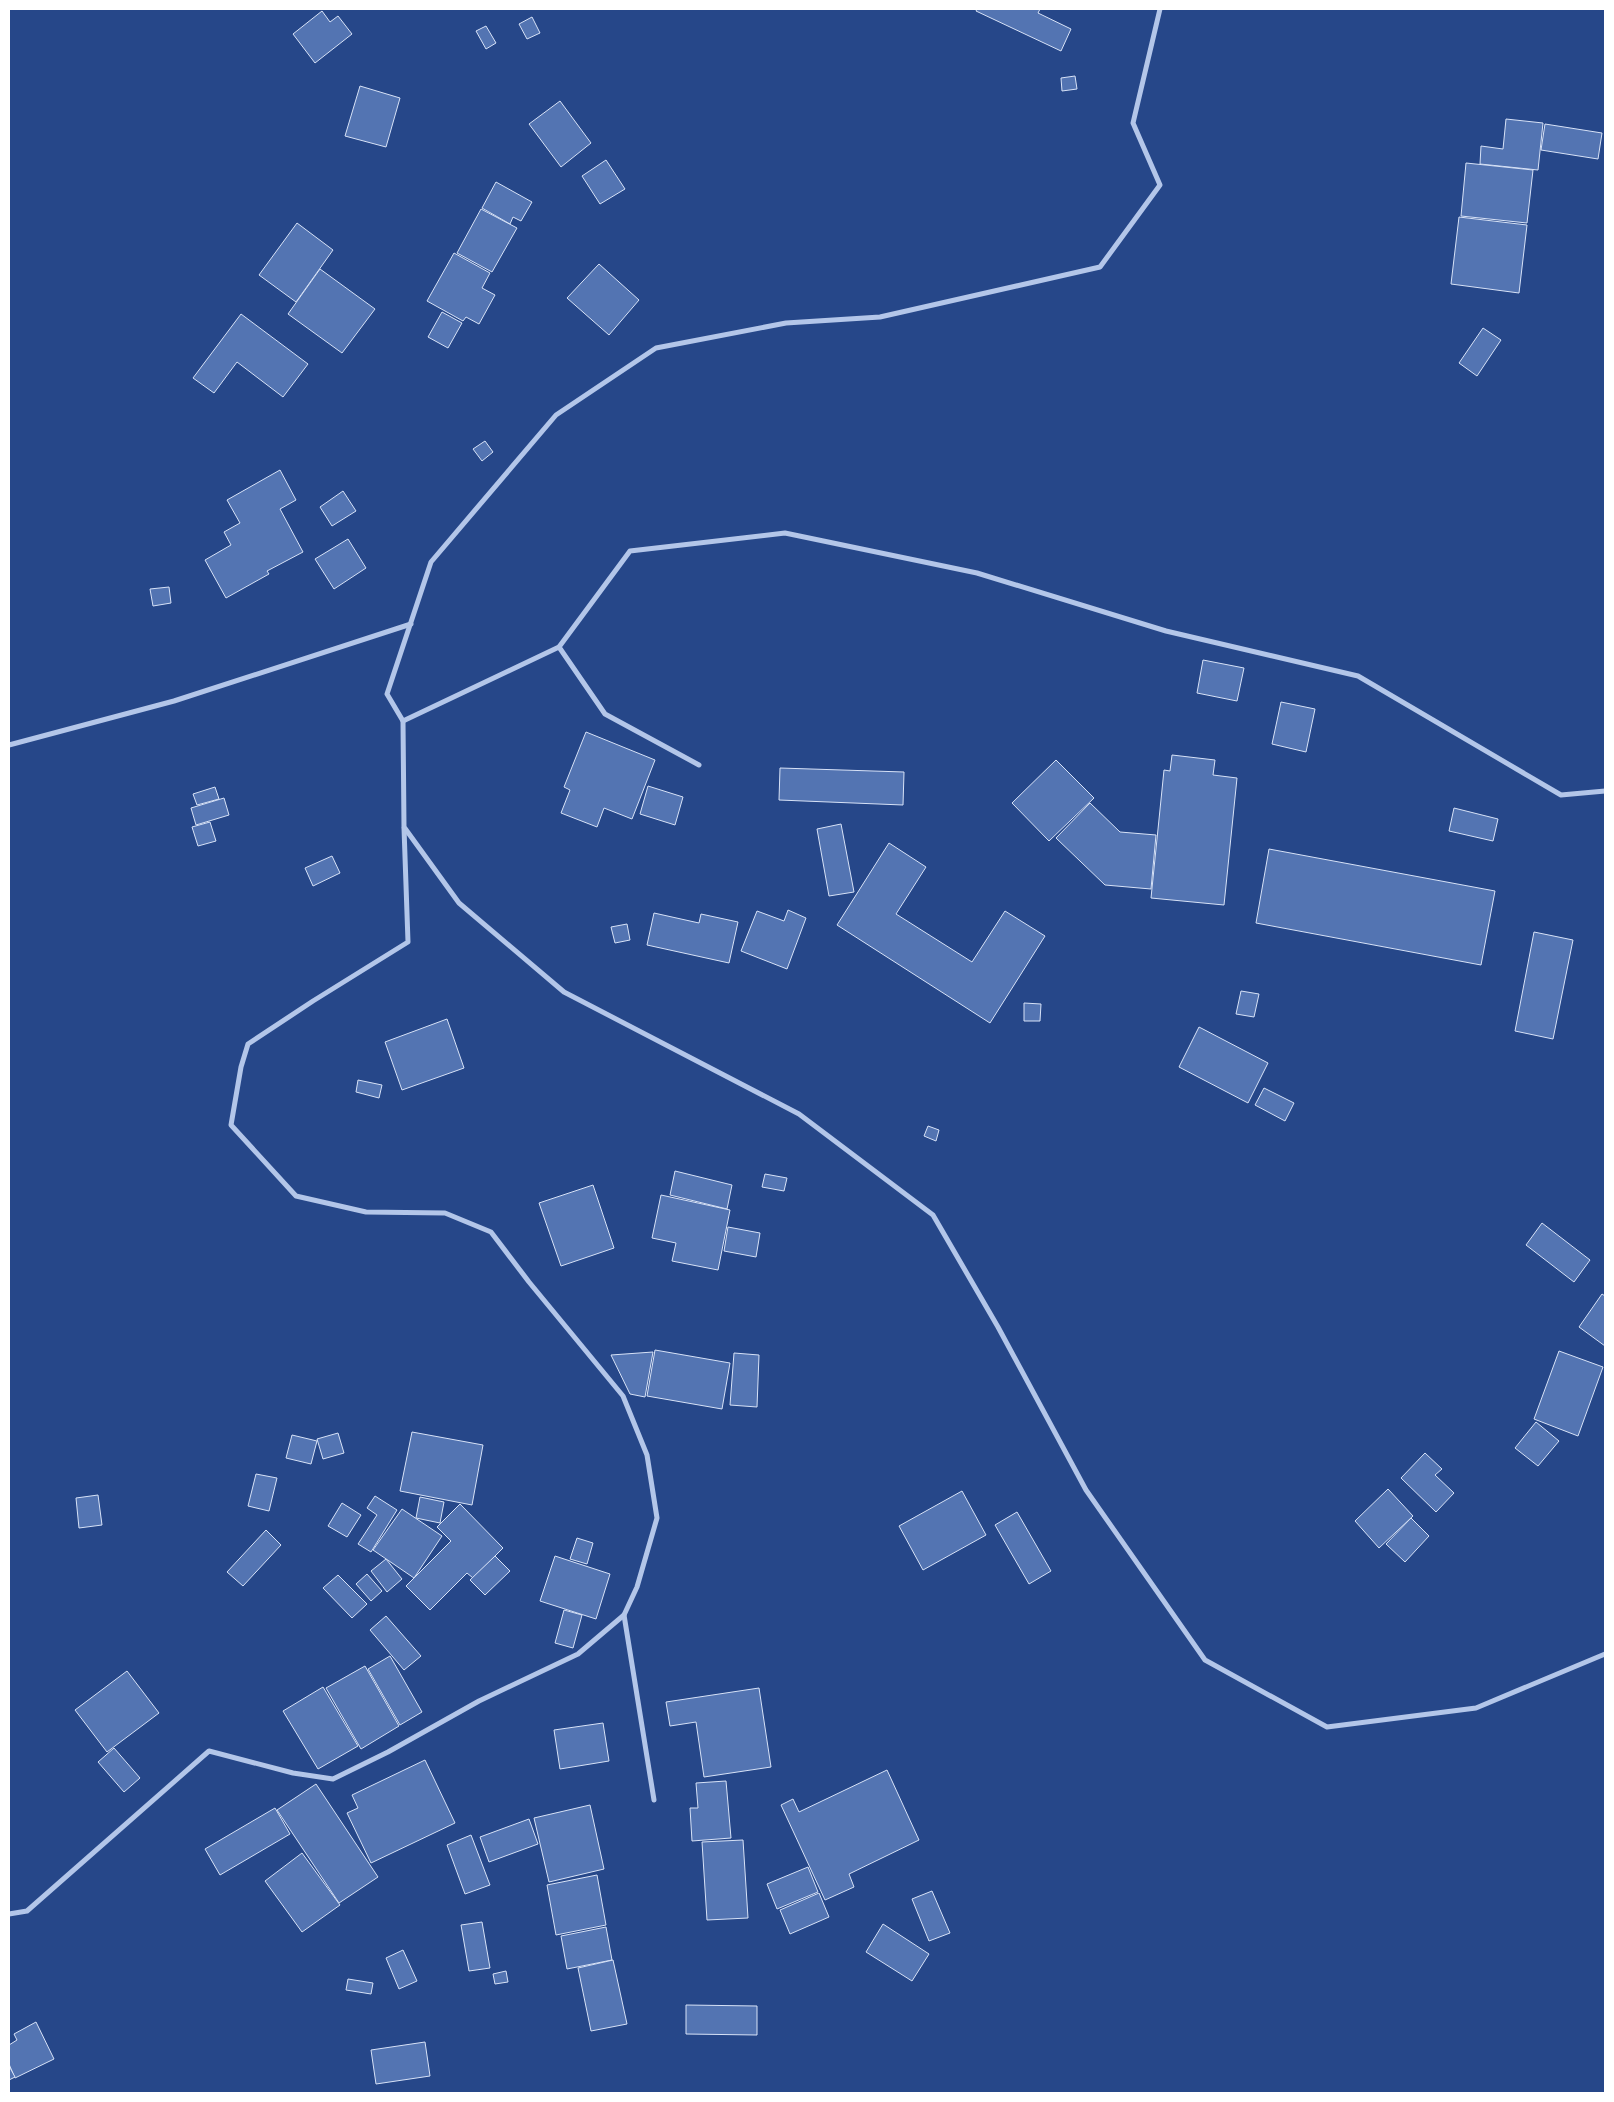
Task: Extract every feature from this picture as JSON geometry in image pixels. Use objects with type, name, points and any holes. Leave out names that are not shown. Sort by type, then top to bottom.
[{"type":"street","points":[[9,1914],[27,1911],[209,1751],[293,1773],[333,1779],[388,1752],[479,1701],[578,1654],[624,1615],[637,1587],[657,1518],[647,1455],[623,1396],[529,1282],[491,1232],[445,1213],[366,1212],[296,1196],[231,1125],[241,1067],[248,1044],[408,942],[403,721],[387,694],[431,562],[556,415],[656,348],[786,323],[880,317],[1100,267],[1160,185],[1133,123],[1160,9]]},
{"type":"street","points":[[403,721],[559,647],[630,551],[785,533],[978,573],[1166,631],[1358,676],[1561,795],[1605,790]]},
{"type":"street","points":[[9,745],[174,701],[411,624]]},
{"type":"street","points":[[559,647],[605,714],[699,765]]},
{"type":"street","points":[[404,827],[459,903],[564,992],[799,1114],[932,1215],[998,1327],[1086,1490],[1205,1660],[1327,1728],[1476,1708],[1605,1654]]},
{"type":"street","points":[[624,1615],[654,1800]]},
{"type":"building","points":[[977,9],[1040,9],[1038,13],[1071,29],[1061,51],[976,11]]},
{"type":"building","points":[[322,11],[330,22],[338,16],[352,34],[315,63],[293,34]]},
{"type":"building","points":[[532,17],[540,33],[527,39],[519,24]]},
{"type":"building","points":[[486,26],[496,43],[486,49],[476,31]]},
{"type":"building","points":[[1075,76],[1077,89],[1062,91],[1061,78]]},
{"type":"building","points":[[360,86],[400,98],[386,147],[345,136]]},
{"type":"building","points":[[560,101],[591,143],[561,167],[529,124]]},
{"type":"building","points":[[1506,119],[1543,123],[1538,170],[1480,164],[1481,146],[1503,149]]},
{"type":"building","points":[[1545,124],[1602,133],[1598,159],[1541,150]]},
{"type":"building","points":[[606,160],[625,189],[600,204],[582,176]]},
{"type":"building","points":[[1466,163],[1533,170],[1527,223],[1461,216]]},
{"type":"building","points":[[496,182],[532,202],[521,221],[513,217],[510,224],[482,208]]},
{"type":"building","points":[[481,209],[517,228],[492,272],[457,253]]},
{"type":"building","points":[[1459,217],[1527,225],[1519,293],[1451,284]]},
{"type":"building","points":[[297,223],[333,250],[296,302],[259,275]]},
{"type":"building","points":[[454,253],[490,273],[482,288],[495,295],[479,324],[466,317],[463,321],[427,301]]},
{"type":"building","points":[[599,264],[639,300],[609,335],[567,298]]},
{"type":"building","points":[[320,269],[375,309],[342,353],[288,314]]},
{"type":"building","points":[[442,312],[462,323],[448,348],[428,337]]},
{"type":"building","points":[[241,314],[308,364],[283,397],[237,362],[214,393],[193,378]]},
{"type":"building","points":[[1483,328],[1501,340],[1477,376],[1459,363]]},
{"type":"building","points":[[485,441],[493,452],[482,461],[473,449]]},
{"type":"building","points":[[280,470],[296,500],[280,509],[303,552],[267,571],[269,574],[226,598],[205,560],[231,545],[224,532],[240,523],[227,500]]},
{"type":"building","points":[[343,491],[356,511],[332,526],[320,507]]},
{"type":"building","points":[[348,539],[366,568],[334,589],[315,559]]},
{"type":"building","points":[[169,587],[171,603],[153,606],[150,589]]},
{"type":"building","points":[[1203,660],[1244,668],[1237,701],[1197,693]]},
{"type":"building","points":[[1281,702],[1315,709],[1306,752],[1272,744]]},
{"type":"building","points":[[586,732],[655,760],[632,819],[604,808],[597,827],[561,813],[570,790],[564,787]]},
{"type":"building","points":[[1172,755],[1215,760],[1213,775],[1237,778],[1224,905],[1151,898],[1164,770],[1170,771]]},
{"type":"building","points":[[1056,760],[1094,798],[1049,841],[1012,803]]},
{"type":"building","points":[[780,768],[904,772],[903,805],[779,800]]},
{"type":"building","points":[[648,786],[683,797],[675,825],[640,814]]},
{"type":"building","points":[[215,787],[219,799],[197,805],[193,794]]},
{"type":"building","points":[[224,798],[229,815],[196,825],[191,808]]},
{"type":"building","points":[[1090,803],[1120,832],[1156,835],[1151,889],[1105,885],[1056,838]]},
{"type":"building","points":[[1454,808],[1498,819],[1493,841],[1449,831]]},
{"type":"building","points":[[210,822],[216,841],[198,846],[192,827]]},
{"type":"building","points":[[841,824],[854,892],[829,896],[817,829]]},
{"type":"building","points":[[889,843],[926,867],[896,914],[972,962],[1005,911],[1045,936],[990,1023],[837,925]]},
{"type":"building","points":[[1269,849],[1495,891],[1481,965],[1256,923]]},
{"type":"building","points":[[332,856],[340,873],[313,886],[305,868]]},
{"type":"building","points":[[788,910],[806,918],[787,969],[741,951],[757,911],[784,921]]},
{"type":"building","points":[[654,913],[699,923],[701,914],[738,922],[729,963],[647,945]]},
{"type":"building","points":[[627,924],[630,940],[615,943],[611,927]]},
{"type":"building","points":[[1534,932],[1573,940],[1553,1039],[1515,1031]]},
{"type":"building","points":[[1241,991],[1259,994],[1254,1017],[1236,1014]]},
{"type":"building","points":[[1024,1003],[1041,1004],[1040,1021],[1024,1021]]},
{"type":"building","points":[[447,1019],[464,1068],[402,1090],[385,1042]]},
{"type":"building","points":[[1199,1027],[1268,1063],[1248,1103],[1179,1067]]},
{"type":"building","points":[[358,1080],[382,1085],[379,1098],[356,1092]]},
{"type":"building","points":[[1264,1088],[1294,1103],[1285,1121],[1255,1105]]},
{"type":"building","points":[[928,1126],[939,1130],[936,1141],[924,1136]]},
{"type":"building","points":[[675,1171],[732,1185],[727,1209],[670,1195]]},
{"type":"building","points":[[765,1174],[787,1178],[784,1191],[762,1187]]},
{"type":"building","points":[[593,1185],[614,1248],[561,1266],[539,1203]]},
{"type":"building","points":[[661,1195],[730,1210],[718,1270],[672,1261],[676,1243],[652,1238]]},
{"type":"building","points":[[1542,1223],[1590,1260],[1574,1282],[1526,1245]]},
{"type":"building","points":[[728,1227],[760,1233],[756,1257],[724,1251]]},
{"type":"building","points":[[1602,1294],[1605,1296],[1605,1346],[1579,1327]]},
{"type":"building","points":[[655,1350],[730,1363],[722,1409],[647,1396]]},
{"type":"building","points":[[1559,1351],[1603,1367],[1578,1436],[1534,1419]]},
{"type":"building","points":[[653,1352],[645,1397],[630,1394],[611,1355]]},
{"type":"building","points":[[734,1353],[759,1355],[757,1407],[730,1405]]},
{"type":"building","points":[[1536,1422],[1559,1441],[1538,1466],[1515,1448]]},
{"type":"building","points":[[412,1432],[483,1445],[472,1505],[400,1491]]},
{"type":"building","points":[[338,1433],[344,1453],[323,1459],[317,1439]]},
{"type":"building","points":[[292,1435],[317,1441],[311,1464],[286,1458]]},
{"type":"building","points":[[1425,1453],[1442,1469],[1435,1475],[1454,1493],[1436,1512],[1401,1478]]},
{"type":"building","points":[[256,1474],[277,1478],[269,1511],[248,1506]]},
{"type":"building","points":[[1388,1489],[1413,1516],[1379,1548],[1355,1521]]},
{"type":"building","points":[[962,1491],[986,1535],[923,1570],[899,1526]]},
{"type":"building","points":[[98,1495],[102,1525],[79,1528],[76,1498]]},
{"type":"building","points":[[375,1496],[397,1510],[371,1552],[358,1544],[377,1515],[367,1508]]},
{"type":"building","points":[[420,1497],[444,1502],[440,1523],[416,1518]]},
{"type":"building","points":[[342,1503],[361,1515],[347,1537],[328,1526]]},
{"type":"building","points":[[460,1504],[503,1548],[473,1578],[467,1573],[430,1610],[406,1586],[451,1541],[437,1527]]},
{"type":"building","points":[[402,1509],[442,1536],[414,1578],[373,1550]]},
{"type":"building","points":[[1017,1512],[1051,1571],[1029,1584],[995,1525]]},
{"type":"building","points":[[1411,1518],[1429,1536],[1405,1562],[1386,1544]]},
{"type":"building","points":[[266,1530],[281,1545],[243,1586],[227,1572]]},
{"type":"building","points":[[577,1538],[593,1543],[587,1564],[570,1559]]},
{"type":"building","points":[[495,1556],[510,1571],[485,1595],[470,1580]]},
{"type":"building","points":[[555,1556],[610,1574],[596,1619],[540,1601]]},
{"type":"building","points":[[386,1559],[402,1579],[387,1592],[371,1571]]},
{"type":"building","points":[[367,1574],[382,1591],[371,1601],[356,1584]]},
{"type":"building","points":[[338,1575],[367,1604],[352,1618],[323,1588]]},
{"type":"building","points":[[564,1610],[582,1615],[573,1648],[555,1643]]},
{"type":"building","points":[[386,1616],[421,1656],[404,1670],[370,1630]]},
{"type":"building","points":[[390,1656],[422,1712],[400,1725],[368,1669]]},
{"type":"building","points":[[365,1666],[399,1726],[361,1749],[326,1688]]},
{"type":"building","points":[[127,1671],[159,1713],[107,1752],[75,1710]]},
{"type":"building","points":[[323,1687],[358,1746],[318,1769],[283,1711]]},
{"type":"building","points":[[759,1688],[771,1767],[704,1777],[696,1722],[670,1726],[666,1702]]},
{"type":"building","points":[[603,1723],[609,1761],[560,1769],[554,1730]]},
{"type":"building","points":[[114,1748],[140,1778],[124,1792],[98,1762]]},
{"type":"building","points":[[425,1760],[455,1823],[371,1863],[347,1813],[358,1808],[352,1795]]},
{"type":"building","points":[[887,1770],[919,1840],[849,1874],[854,1887],[825,1900],[781,1805],[793,1799],[799,1812]]},
{"type":"building","points":[[726,1781],[731,1838],[692,1841],[690,1808],[698,1808],[696,1783]]},
{"type":"building","points":[[316,1784],[378,1877],[339,1903],[277,1810]]},
{"type":"building","points":[[590,1805],[604,1869],[549,1882],[534,1818]]},
{"type":"building","points":[[275,1808],[290,1834],[220,1875],[205,1849]]},
{"type":"building","points":[[529,1819],[538,1844],[489,1862],[480,1837]]},
{"type":"building","points":[[471,1835],[490,1885],[465,1894],[447,1845]]},
{"type":"building","points":[[743,1840],[748,1918],[707,1920],[702,1842]]},
{"type":"building","points":[[302,1853],[340,1905],[302,1932],[265,1881]]},
{"type":"building","points":[[808,1867],[818,1892],[777,1909],[767,1884]]},
{"type":"building","points":[[597,1875],[606,1925],[556,1935],[547,1885]]},
{"type":"building","points":[[932,1891],[950,1933],[929,1941],[912,1899]]},
{"type":"building","points":[[819,1893],[829,1917],[790,1934],[780,1910]]},
{"type":"building","points":[[482,1922],[490,1968],[469,1971],[461,1925]]},
{"type":"building","points":[[883,1924],[929,1954],[912,1981],[866,1952]]},
{"type":"building","points":[[606,1927],[612,1960],[567,1969],[561,1936]]},
{"type":"building","points":[[403,1950],[417,1981],[399,1989],[386,1958]]},
{"type":"building","points":[[613,1960],[627,2024],[591,2031],[578,1968]]},
{"type":"building","points":[[506,1971],[508,1982],[495,1984],[493,1974]]},
{"type":"building","points":[[348,1979],[373,1983],[371,1994],[346,1990]]},
{"type":"building","points":[[686,2005],[757,2006],[757,2035],[686,2034]]},
{"type":"building","points":[[36,2022],[54,2059],[15,2078],[9,2064],[9,2045],[17,2040],[14,2034]]},
{"type":"building","points":[[425,2042],[430,2076],[376,2084],[371,2050]]},
{"type":"building","points":[[9,2066],[15,2077],[9,2080]]}]
